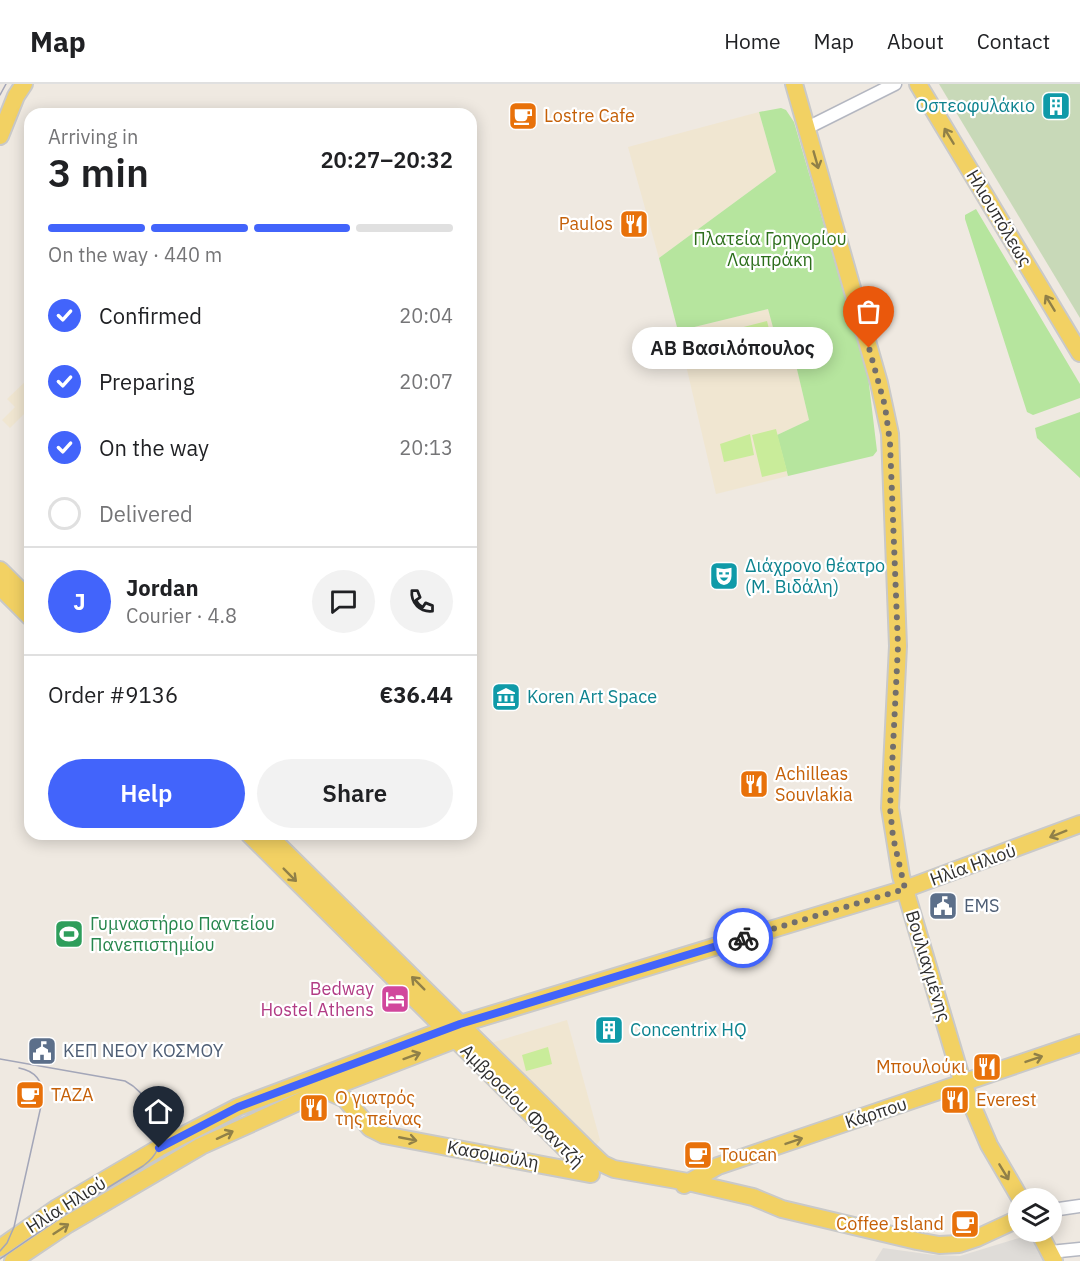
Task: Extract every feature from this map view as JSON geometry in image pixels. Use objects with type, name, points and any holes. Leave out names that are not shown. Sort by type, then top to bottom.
[{"type":"main road","points":[[0,136],[16,96],[24,84]]},
{"type":"main road","name":"Βουλιαγμένης","points":[[794,84],[879,383],[890,434],[898,646],[890,808],[893,837],[905,889],[963,1084],[988,1145],[1014,1188]]},
{"type":"main road","name":"Ηλιουπόλεως","points":[[918,84],[1080,353]]},
{"type":"main road","points":[[0,570],[24,594]]},
{"type":"main road","points":[[0,587],[24,611]]},
{"type":"main road","name":"Ηλία Ηλιού","points":[[0,1248],[57,1208],[159,1148],[238,1107],[458,1032],[905,889],[1035,843],[1080,824]]},
{"type":"main road","name":"Αμβροσίου Φραντζή","points":[[255,840],[458,1032],[603,1164],[614,1169]]},
{"type":"main road","name":"Αμβροσίου Φραντζή","points":[[273,840],[591,1174]]},
{"type":"main road","name":"Ηλία Ηλιού","points":[[13,1261],[68,1224],[188,1153],[458,1032]]},
{"type":"main road","name":"Κάρπου","points":[[682,1186],[718,1166],[1080,1043]]},
{"type":"main road","name":"Κασομούλη","points":[[325,1090],[345,1099],[370,1128],[384,1135],[591,1174],[719,1189],[753,1197],[782,1209],[878,1233],[939,1245],[968,1241],[1008,1223]]},
{"type":"main road","points":[[718,1166],[715,1177],[719,1189]]},
{"type":"main road","name":"Κασομούλη","points":[[614,1169],[682,1186],[751,1209],[782,1209]]},
{"type":"main road","points":[[1044,1242],[1052,1256]]},
{"type":"street","points":[[807,128],[895,84]]},
{"type":"street","points":[[1062,1209],[1080,1206]]},
{"type":"street","points":[[1052,1256],[1080,1249]]},
{"type":"shaded area","points":[[759,112],[776,172],[659,258],[628,147]]},
{"type":"shaded area","points":[[768,309],[781,353],[767,357],[795,361],[809,420],[777,435],[788,476],[716,494],[678,331]]},
{"type":"shaded area","points":[[24,383],[24,414],[10,428],[2,420],[15,407],[7,399]]},
{"type":"shaded area","points":[[567,1020],[600,1140],[595,1147],[587,1143],[491,1043]]},
{"type":"shaded area","points":[[1008,1241],[1037,1242],[1047,1261],[875,1261],[883,1248],[960,1256]]},
{"type":"green space","points":[[939,84],[1080,84],[1080,318]]},
{"type":"green space","name":"Πλατεία Γρηγορίου Λαμπράκη","points":[[781,108],[786,110],[794,122],[868,376],[877,451],[873,456],[788,476],[777,435],[809,420],[795,361],[776,366],[771,365],[767,357],[780,353],[768,309],[678,331],[659,258],[776,172],[759,112]]},
{"type":"green space","points":[[976,209],[1080,384],[1080,398],[1033,415],[1027,412],[965,219],[965,215]]},
{"type":"green space","points":[[767,321],[772,341],[734,351],[728,331]]},
{"type":"green space","points":[[1080,412],[1080,478],[1037,438],[1035,428]]},
{"type":"green space","points":[[776,429],[787,471],[762,477],[752,435]]},
{"type":"green space","points":[[750,434],[754,455],[724,462],[720,444]]},
{"type":"green space","points":[[548,1047],[552,1064],[526,1071],[522,1055]]},
{"type":"tram line","points":[[0,95],[6,84]]},
{"type":"tram line","points":[[0,1059],[125,1081],[147,1101],[157,1120],[160,1139],[158,1148],[146,1164],[70,1211],[0,1259]]},
{"type":"tram line","points":[[0,1251],[7,1243],[14,1227],[43,1097],[42,1086],[37,1077],[30,1071],[19,1068]]},
{"type":"way so far","points":[[743,938],[905,889],[893,837],[890,808],[898,646],[890,443],[885,406],[869,348]]},
{"type":"place","name":"Οστεοφυλάκιο","points":[[1056,106]]},
{"type":"place","name":"Lostre Cafe","points":[[523,116]]},
{"type":"place","name":"Paulos","points":[[634,224]]},
{"type":"place","name":"ΑΒ Βασιλόπουλος","points":[[869,348]]},
{"type":"place","name":"Διάχρονο θέατρο (Μ. Βιδάλη)","points":[[724,576]]},
{"type":"place","name":"Koren Art Space","points":[[506,697]]},
{"type":"place","name":"Achilleas Souvlakia","points":[[754,784]]},
{"type":"place","name":"EMS","points":[[943,906]]},
{"type":"place","name":"Γυμναστήριο Παντείου Πανεπιστημίου","points":[[69,934]]},
{"type":"place","name":"Bedway Hostel Athens","points":[[395,999]]},
{"type":"place","name":"Concentrix HQ","points":[[609,1030]]},
{"type":"place","name":"ΚΕΠ ΝΕΟΥ ΚΟΣΜΟΥ","points":[[42,1051]]},
{"type":"place","name":"Μπουλούκι","points":[[987,1067]]},
{"type":"place","name":"ΤΑΖΑ","points":[[30,1095]]},
{"type":"place","name":"Everest","points":[[955,1100]]},
{"type":"place","name":"Ο γιατρός της πείνας","points":[[314,1108]]},
{"type":"place","name":"Toucan","points":[[698,1155]]},
{"type":"place","name":"Coffee Island","points":[[965,1224]]},
{"type":"route","points":[[159,1148],[238,1107],[460,1024],[743,938]]}]
